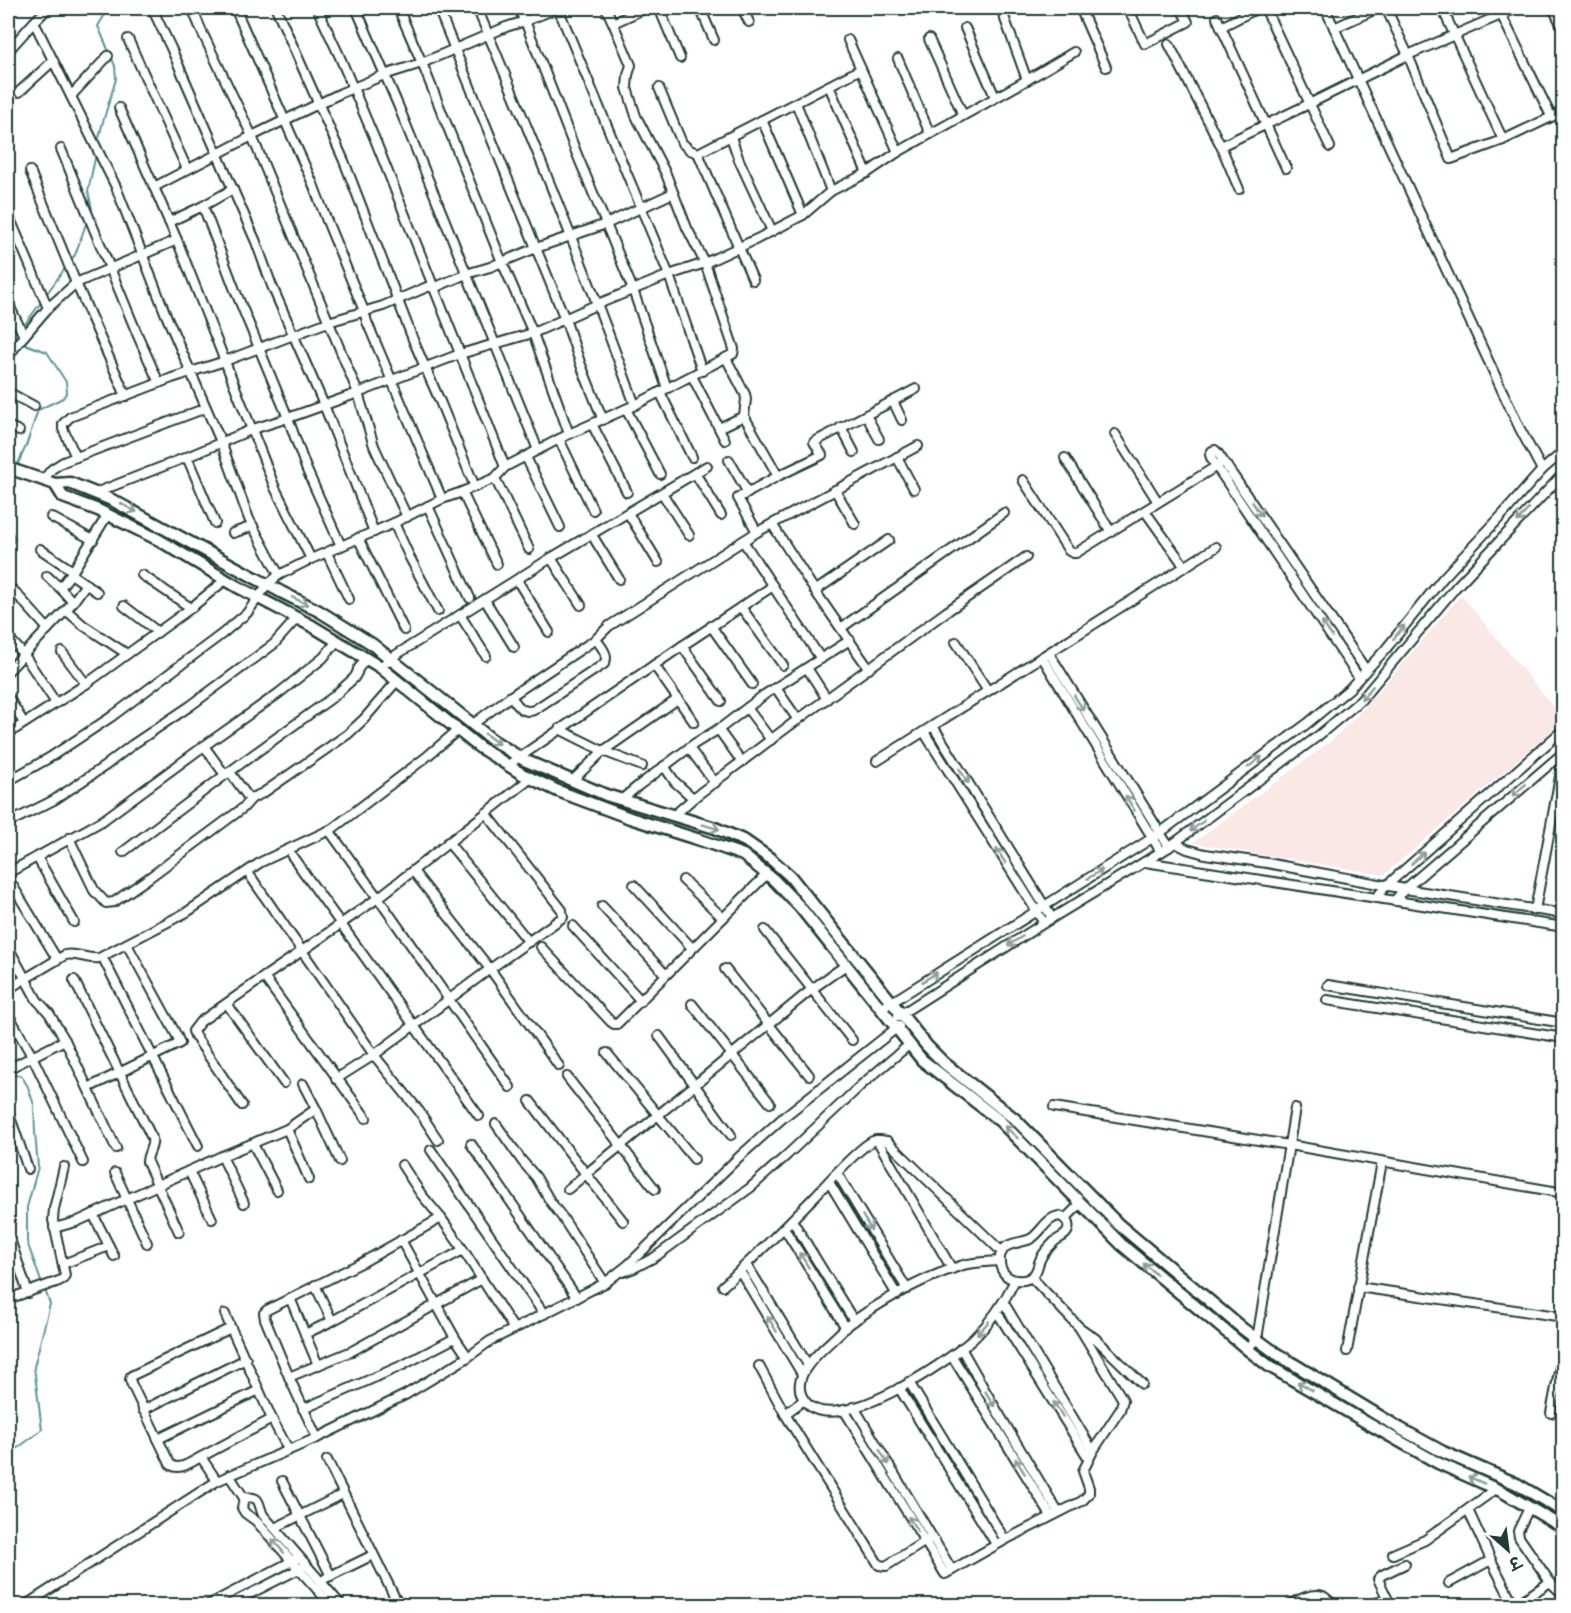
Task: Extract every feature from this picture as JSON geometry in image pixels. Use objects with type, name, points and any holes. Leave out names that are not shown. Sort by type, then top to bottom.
[{"type":"main road","points":[[8,468],[55,484],[70,483],[112,500],[343,625],[372,644],[491,739],[519,757],[621,800],[715,828],[745,841],[790,876],[927,1046],[944,1063],[1016,1120],[1118,1224],[1243,1329],[1277,1354],[1401,1429],[1443,1452],[1517,1484],[1563,1512]]},
{"type":"main road","points":[[55,484],[63,497],[108,514],[159,540],[225,580],[338,641],[380,667],[479,747],[531,778],[558,791],[630,818],[743,855],[767,874],[800,908],[922,1060],[1016,1136],[1133,1255],[1247,1349],[1269,1366],[1438,1463],[1496,1489],[1563,1528]]},
{"type":"street","points":[[8,51],[48,8]]},
{"type":"street","points":[[152,8],[256,242],[374,532]]},
{"type":"street","points":[[192,8],[252,136],[358,393],[374,446],[407,517]]},
{"type":"street","points":[[235,8],[313,184],[367,322],[442,499]]},
{"type":"street","points":[[276,8],[344,161],[374,242],[475,487]]},
{"type":"street","points":[[316,8],[353,88],[505,467]]},
{"type":"street","points":[[356,8],[398,105],[538,450]]},
{"type":"street","points":[[398,8],[533,333],[569,434]]},
{"type":"street","points":[[438,8],[565,319],[603,420]]},
{"type":"street","points":[[477,8],[541,160],[635,405]]},
{"type":"street","points":[[518,8],[633,290],[664,390],[692,457]]},
{"type":"street","points":[[154,187],[252,136],[353,88],[558,8],[669,275],[702,371]]},
{"type":"street","points":[[8,781],[49,758],[111,717],[222,634],[247,613],[268,584],[279,575],[442,499],[495,478],[505,467],[569,434],[635,405],[733,354],[734,349],[705,263],[687,228],[666,174],[636,116],[627,88],[631,65],[606,8]]},
{"type":"street","points":[[613,23],[646,8]]},
{"type":"street","points":[[659,8],[680,58]]},
{"type":"street","points":[[700,8],[714,40]]},
{"type":"street","points":[[742,8],[749,22]]},
{"type":"street","points":[[1090,8],[1081,9],[1106,67]]},
{"type":"street","points":[[1128,8],[1145,44],[1188,22],[1181,8]]},
{"type":"street","points":[[1221,27],[1258,8]]},
{"type":"street","points":[[1265,8],[1330,147]]},
{"type":"street","points":[[1324,8],[1519,427],[1542,470]]},
{"type":"street","points":[[1334,28],[1378,8]]},
{"type":"street","points":[[1386,8],[1451,159],[1503,140],[1563,111]]},
{"type":"street","points":[[1442,8],[1503,140]]},
{"type":"street","points":[[1221,146],[1454,35],[1499,11],[1517,8]]},
{"type":"street","points":[[1552,8],[1563,30]]},
{"type":"street","points":[[1002,11],[1027,80]]},
{"type":"street","points":[[1499,11],[1551,116]]},
{"type":"street","points":[[1217,18],[1286,168]]},
{"type":"street","points":[[34,22],[101,155],[221,442],[253,526],[279,575]]},
{"type":"street","points":[[965,28],[995,97]]},
{"type":"street","points":[[128,39],[188,170]]},
{"type":"street","points":[[929,39],[963,115]]},
{"type":"street","points":[[848,40],[898,152]]},
{"type":"street","points":[[1169,44],[1221,146],[1239,189]]},
{"type":"street","points":[[95,493],[253,429],[358,393],[425,366],[533,333],[669,275],[705,263],[803,215],[831,190],[867,173],[898,152],[1074,52]]},
{"type":"street","points":[[70,96],[108,56]]},
{"type":"street","points":[[898,59],[930,134]]},
{"type":"street","points":[[19,92],[53,61]]},
{"type":"street","points":[[698,153],[861,69]]},
{"type":"street","points":[[828,87],[867,173]]},
{"type":"street","points":[[658,88],[682,143],[698,153],[753,280]]},
{"type":"street","points":[[796,103],[831,190]]},
{"type":"street","points":[[119,108],[177,240],[275,488],[311,559]]},
{"type":"street","points":[[762,120],[803,215]]},
{"type":"street","points":[[731,137],[772,231]]},
{"type":"street","points":[[61,148],[159,383]]},
{"type":"street","points":[[30,171],[70,270],[126,396]]},
{"type":"street","points":[[169,222],[233,189]]},
{"type":"street","points":[[76,457],[63,429],[65,420],[70,417],[294,334],[427,287],[436,287],[536,248],[606,224],[673,194]]},
{"type":"street","points":[[203,206],[306,468],[341,546]]},
{"type":"street","points":[[8,214],[47,306]]},
{"type":"street","points":[[8,357],[21,335],[47,306],[76,284],[177,240]]},
{"type":"street","points":[[8,303],[21,335]]},
{"type":"street","points":[[726,358],[745,394],[744,416],[778,476]]},
{"type":"street","points":[[692,376],[725,440]]},
{"type":"street","points":[[756,532],[738,498],[822,455],[814,442],[916,389]]},
{"type":"street","points":[[8,392],[34,406]]},
{"type":"street","points":[[893,401],[902,420]]},
{"type":"street","points":[[44,480],[57,465],[206,408]]},
{"type":"street","points":[[626,409],[660,474]]},
{"type":"street","points":[[866,415],[879,439]]},
{"type":"street","points":[[718,428],[744,416]]},
{"type":"street","points":[[592,424],[627,492]]},
{"type":"street","points":[[8,426],[19,431]]},
{"type":"street","points":[[841,427],[854,452]]},
{"type":"street","points":[[1114,434],[1158,502]]},
{"type":"street","points":[[559,439],[592,510]]},
{"type":"street","points":[[473,724],[596,639],[609,626],[756,532],[918,446]]},
{"type":"street","points":[[881,1009],[1160,833],[1308,723],[1359,678],[1443,578],[1542,470],[1563,451]]},
{"type":"street","points":[[187,457],[215,523]]},
{"type":"street","points":[[526,457],[560,527]]},
{"type":"street","points":[[897,457],[914,489]]},
{"type":"street","points":[[1065,458],[1111,532]]},
{"type":"street","points":[[729,460],[748,493]]},
{"type":"street","points":[[1220,464],[1366,670]]},
{"type":"street","points":[[1023,480],[1069,551],[1077,553],[1220,464]]},
{"type":"street","points":[[1220,464],[1359,678]]},
{"type":"street","points":[[380,667],[390,658],[551,558],[707,466]]},
{"type":"street","points":[[695,473],[721,515]]},
{"type":"street","points":[[24,1605],[217,1481],[317,1438],[405,1395],[490,1341],[577,1298],[618,1274],[739,1157],[893,1024],[1044,923],[1172,845],[1318,736],[1361,700],[1456,587],[1563,473]]},
{"type":"street","points":[[495,478],[529,549]]},
{"type":"street","points":[[835,490],[855,524]]},
{"type":"street","points":[[462,492],[497,564]]},
{"type":"street","points":[[662,493],[689,535]]},
{"type":"street","points":[[428,506],[470,598]]},
{"type":"street","points":[[1145,510],[1185,567]]},
{"type":"street","points":[[628,513],[658,562]]},
{"type":"street","points":[[841,628],[1004,513]]},
{"type":"street","points":[[60,588],[108,514]]},
{"type":"street","points":[[51,517],[93,540]]},
{"type":"street","points":[[394,523],[438,611]]},
{"type":"street","points":[[772,524],[869,669]]},
{"type":"street","points":[[233,533],[253,526]]},
{"type":"street","points":[[592,535],[619,579]]},
{"type":"street","points":[[358,538],[404,630]]},
{"type":"street","points":[[815,591],[889,540]]},
{"type":"street","points":[[743,541],[821,659]]},
{"type":"street","points":[[877,761],[1216,547]]},
{"type":"street","points":[[40,549],[97,592]]},
{"type":"street","points":[[327,553],[349,599]]},
{"type":"street","points":[[551,558],[581,605]]},
{"type":"street","points":[[673,816],[693,798],[798,720],[946,612],[1026,558]]},
{"type":"street","points":[[142,575],[191,608]]},
{"type":"street","points":[[47,576],[73,602]]},
{"type":"street","points":[[517,579],[549,632]]},
{"type":"street","points":[[8,733],[86,684],[191,608],[225,580]]},
{"type":"street","points":[[8,671],[66,610],[86,584]]},
{"type":"street","points":[[508,765],[773,586]]},
{"type":"street","points":[[13,590],[48,629]]},
{"type":"street","points":[[485,600],[514,647]]},
{"type":"street","points":[[124,606],[158,632]]},
{"type":"street","points":[[741,607],[783,665]]},
{"type":"street","points":[[66,610],[83,625],[126,654]]},
{"type":"street","points":[[460,615],[486,656]]},
{"type":"street","points":[[8,823],[54,801],[190,706],[274,644],[297,618]]},
{"type":"street","points":[[711,626],[752,684]]},
{"type":"street","points":[[8,637],[24,655],[56,703]]},
{"type":"street","points":[[511,696],[520,709],[529,712],[594,671],[604,664],[607,657],[596,639]]},
{"type":"street","points":[[621,800],[689,748],[850,640]]},
{"type":"street","points":[[57,959],[8,876],[102,820],[279,693],[323,658],[338,641]]},
{"type":"street","points":[[956,642],[988,691]]},
{"type":"street","points":[[682,646],[722,700]]},
{"type":"street","points":[[62,652],[86,684]]},
{"type":"street","points":[[1045,655],[1161,852]]},
{"type":"street","points":[[1045,655],[1160,833],[1172,845],[1205,854],[1267,862],[1386,886],[1563,914]]},
{"type":"street","points":[[123,852],[333,697],[354,678],[366,659]]},
{"type":"street","points":[[654,665],[694,722]]},
{"type":"street","points":[[807,668],[827,699]]},
{"type":"street","points":[[93,889],[106,903],[114,902],[243,808],[252,798],[263,793],[348,734],[398,681]]},
{"type":"street","points":[[776,688],[798,720]]},
{"type":"street","points":[[8,697],[24,723]]},
{"type":"street","points":[[572,781],[603,751],[678,699]]},
{"type":"street","points":[[747,708],[771,740]]},
{"type":"street","points":[[933,726],[1052,918]]},
{"type":"street","points":[[559,729],[603,751],[642,766]]},
{"type":"street","points":[[718,729],[742,762]]},
{"type":"street","points":[[1376,898],[1386,886],[1563,729]]},
{"type":"street","points":[[8,990],[69,954],[99,958],[187,912],[261,862],[332,829],[458,730]]},
{"type":"street","points":[[924,732],[1044,923]]},
{"type":"street","points":[[204,746],[248,797],[252,798]]},
{"type":"street","points":[[689,748],[715,783]]},
{"type":"street","points":[[1394,901],[1405,889],[1563,754]]},
{"type":"street","points":[[1535,909],[1563,754]]},
{"type":"street","points":[[664,766],[675,783],[693,798]]},
{"type":"street","points":[[242,1106],[195,1036],[193,1031],[200,1022],[378,898],[531,778]]},
{"type":"street","points":[[336,1079],[374,1055],[562,917],[563,912],[486,813]]},
{"type":"street","points":[[331,833],[510,1087]]},
{"type":"street","points":[[69,838],[101,904]]},
{"type":"street","points":[[448,842],[529,942]]},
{"type":"street","points":[[292,856],[480,1116]]},
{"type":"street","points":[[37,857],[74,922]]},
{"type":"street","points":[[1145,862],[1563,927]]},
{"type":"street","points":[[413,871],[490,969],[559,1066]]},
{"type":"street","points":[[541,946],[614,1024],[621,1021],[767,874]]},
{"type":"street","points":[[251,877],[374,1055],[438,1140]]},
{"type":"street","points":[[683,880],[723,918]]},
{"type":"street","points":[[634,885],[693,948]]},
{"type":"street","points":[[602,906],[666,974]]},
{"type":"street","points":[[573,926],[641,1001]]},
{"type":"street","points":[[765,930],[852,1040]]},
{"type":"street","points":[[8,947],[38,1000],[49,1013],[65,1040],[116,1148]]},
{"type":"street","points":[[88,1088],[179,1044],[180,1041],[129,948]]},
{"type":"street","points":[[105,962],[198,1146]]},
{"type":"street","points":[[568,1189],[812,989],[846,965]]},
{"type":"street","points":[[725,969],[809,1075]]},
{"type":"street","points":[[264,977],[366,1118]]},
{"type":"street","points":[[74,980],[152,1138],[153,1143],[147,1162],[179,1232]]},
{"type":"street","points":[[1328,986],[1563,1023]]},
{"type":"street","points":[[1327,1000],[1563,1038]]},
{"type":"street","points":[[227,1004],[284,1083]]},
{"type":"street","points":[[692,1004],[770,1103]]},
{"type":"street","points":[[8,1014],[32,1056],[83,1162]]},
{"type":"street","points":[[659,1036],[730,1135]]},
{"type":"street","points":[[8,1069],[65,1040]]},
{"type":"street","points":[[618,1274],[655,1257],[750,1188],[868,1078],[910,1044]]},
{"type":"street","points":[[607,1053],[694,1159]]},
{"type":"street","points":[[567,1077],[655,1189]]},
{"type":"street","points":[[303,1084],[340,1161]]},
{"type":"street","points":[[530,1101],[623,1221]]},
{"type":"street","points":[[1054,1107],[1289,1145],[1563,1194]]},
{"type":"street","points":[[1247,1349],[1257,1339],[1295,1108]]},
{"type":"street","points":[[54,1228],[76,1222],[287,1129],[316,1109]]},
{"type":"street","points":[[8,1116],[28,1169]]},
{"type":"street","points":[[496,1124],[536,1177],[604,1283]]},
{"type":"street","points":[[287,1129],[309,1179]]},
{"type":"street","points":[[723,1286],[747,1265],[866,1145],[880,1139],[887,1141],[1002,1251]]},
{"type":"street","points":[[877,1140],[952,1269]]},
{"type":"street","points":[[253,1144],[277,1190]]},
{"type":"street","points":[[471,1144],[577,1298]]},
{"type":"street","points":[[431,1150],[544,1314]]},
{"type":"street","points":[[222,1156],[244,1203]]},
{"type":"street","points":[[1347,1351],[1382,1162]]},
{"type":"street","points":[[402,1165],[463,1250],[514,1329]]},
{"type":"street","points":[[8,1299],[63,1279],[65,1275],[54,1228],[54,1209],[64,1167]]},
{"type":"street","points":[[189,1171],[212,1220]]},
{"type":"street","points":[[115,1173],[147,1243]]},
{"type":"street","points":[[837,1173],[907,1289]]},
{"type":"street","points":[[829,1182],[897,1294]]},
{"type":"street","points":[[1065,1219],[1081,1203]]},
{"type":"street","points":[[93,1214],[114,1256]]},
{"type":"street","points":[[1060,1216],[1069,1226],[1067,1233],[1054,1242],[1042,1257],[1036,1273],[1025,1280],[1015,1280],[1006,1276],[1000,1261],[1002,1251],[1012,1243],[1032,1238],[1053,1217],[1060,1216]]},
{"type":"street","points":[[317,1438],[264,1316],[267,1310],[363,1262],[441,1218]]},
{"type":"street","points":[[792,1220],[854,1321]]},
{"type":"street","points":[[784,1228],[846,1328]]},
{"type":"street","points":[[8,1233],[28,1293]]},
{"type":"street","points":[[401,1240],[454,1338],[468,1357]]},
{"type":"street","points":[[63,1264],[109,1246]]},
{"type":"street","points":[[305,1334],[463,1250]]},
{"type":"street","points":[[1000,1261],[963,1265],[952,1269],[897,1294],[854,1321],[814,1357],[802,1374],[800,1389],[804,1400],[818,1410],[844,1410],[873,1401],[899,1388],[952,1356],[974,1338],[1004,1303],[1015,1280]]},
{"type":"street","points":[[747,1265],[808,1365]]},
{"type":"street","points":[[740,1271],[802,1374]]},
{"type":"street","points":[[1031,1277],[1079,1327],[1142,1384]]},
{"type":"street","points":[[289,1377],[352,1351],[482,1279]]},
{"type":"street","points":[[315,1285],[332,1321]]},
{"type":"street","points":[[1358,1287],[1563,1317]]},
{"type":"street","points":[[290,1298],[318,1365]]},
{"type":"street","points":[[1004,1303],[1093,1450]]},
{"type":"street","points":[[997,1312],[1089,1459]]},
{"type":"street","points":[[225,1314],[272,1419],[288,1449]]},
{"type":"street","points":[[844,1410],[948,1572],[1082,1500],[1089,1494],[1083,1471],[1093,1450],[1120,1410],[1122,1400],[1079,1327]]},
{"type":"street","points":[[231,1328],[131,1376],[130,1380],[174,1468],[179,1468],[272,1419]]},
{"type":"street","points":[[303,1409],[403,1365],[454,1338]]},
{"type":"street","points":[[1551,1413],[1563,1346]]},
{"type":"street","points":[[961,1348],[1054,1514]]},
{"type":"street","points":[[952,1356],[1054,1514]]},
{"type":"street","points":[[144,1410],[246,1359]]},
{"type":"street","points":[[759,1366],[785,1414],[879,1565],[886,1566],[928,1539]]},
{"type":"street","points":[[909,1382],[1005,1540]]},
{"type":"street","points":[[899,1388],[996,1545]]},
{"type":"street","points":[[158,1439],[259,1390]]},
{"type":"street","points":[[785,1414],[804,1400]]},
{"type":"street","points":[[854,1407],[928,1539]]},
{"type":"street","points":[[201,1457],[217,1481]]},
{"type":"street","points":[[327,1460],[399,1605]]},
{"type":"street","points":[[229,1475],[244,1498],[243,1510],[296,1559],[332,1605]]},
{"type":"street","points":[[282,1481],[330,1576]]},
{"type":"street","points":[[1393,1554],[1425,1540],[1496,1489]]},
{"type":"street","points":[[275,1528],[343,1494]]},
{"type":"street","points":[[244,1498],[253,1497],[258,1500],[263,1515],[275,1528],[296,1559]]},
{"type":"street","points":[[1530,1508],[1518,1531],[1519,1538],[1550,1582],[1563,1595]]},
{"type":"street","points":[[1468,1510],[1514,1605],[1550,1582]]},
{"type":"street","points":[[317,1583],[373,1555]]},
{"type":"street","points":[[208,1605],[296,1559]]},
{"type":"street","points":[[1449,1583],[1491,1560]]},
{"type":"street","points":[[1390,1605],[1378,1579],[1405,1564]]},
{"type":"street","points":[[226,1605],[303,1567]]},
{"type":"street","points":[[317,1583],[342,1605]]},
{"type":"street","points":[[1310,1596],[1312,1605]]},
{"type":"street","points":[[1288,1605],[1310,1596],[1323,1596],[1335,1605]]},
{"type":"street","points":[[1362,1605],[1379,1602],[1390,1605]]},
{"type":"street","points":[[1233,1605],[1260,1605]]},
{"type":"shaded area","points":[[1461,595],[1563,718],[1563,721],[1384,875],[1193,843],[1330,742],[1367,705]]},
{"type":"waterway","points":[[98,143],[116,79],[115,66],[98,26],[109,8]]},
{"type":"waterway","points":[[91,213],[88,191],[96,154]]},
{"type":"waterway","points":[[69,262],[75,255],[87,221]]},
{"type":"waterway","points":[[45,296],[66,267]]},
{"type":"waterway","points":[[22,328],[42,301]]},
{"type":"waterway","points":[[16,468],[38,410],[63,398],[67,392],[66,382],[47,352],[22,343]]},
{"type":"waterway","points":[[8,483],[13,473]]},
{"type":"waterway","points":[[8,523],[15,540],[8,547]]},
{"type":"waterway","points":[[8,1076],[21,1075],[34,1105],[38,1167],[27,1207],[27,1242],[42,1284]]},
{"type":"waterway","points":[[8,1455],[42,1430],[34,1367],[50,1304],[45,1290]]}]
